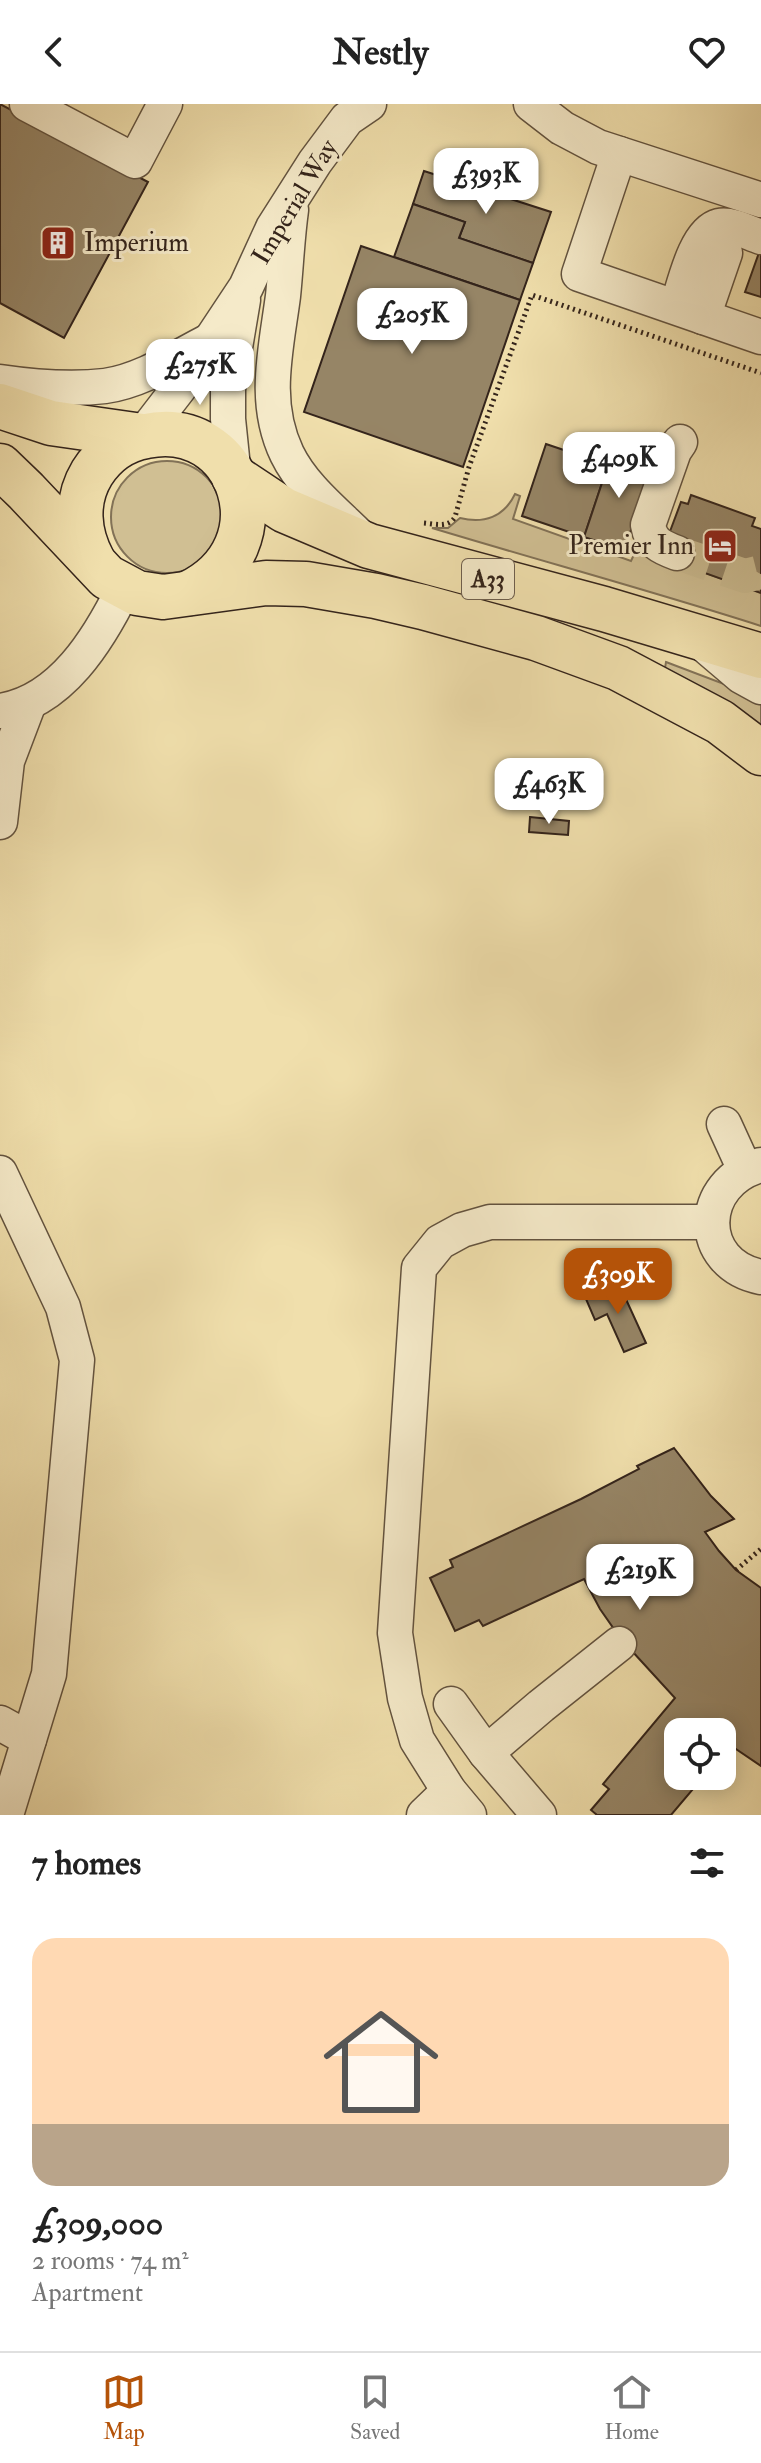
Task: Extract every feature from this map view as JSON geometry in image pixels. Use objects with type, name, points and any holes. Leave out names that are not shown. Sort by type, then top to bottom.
[{"type":"highway","points":[[0,406],[51,423],[142,436]]},
{"type":"highway","points":[[0,466],[109,574],[137,593],[163,597],[189,593],[216,577],[235,552],[241,538],[243,506],[234,477],[220,457],[200,443],[178,435],[153,434],[116,448],[96,467],[88,479],[80,507],[80,521],[86,548],[109,574]]},
{"type":"highway","name":"A33","points":[[234,477],[284,510],[369,546],[692,634],[761,656]]},
{"type":"highway","name":"A33","points":[[189,593],[266,583],[328,587],[536,638],[618,668],[720,722],[761,753]]},
{"type":"street","points":[[27,104],[135,161],[165,104]]},
{"type":"street","points":[[531,104],[572,134],[619,154],[761,200]]},
{"type":"street","name":"Imperial Way","points":[[142,436],[179,388],[246,287],[273,228],[292,197],[356,109]]},
{"type":"street","points":[[619,154],[579,274],[761,337]]},
{"type":"street","points":[[292,197],[271,381],[277,426],[287,455],[304,481],[369,546]]},
{"type":"street","points":[[690,312],[699,242],[708,232],[720,225],[761,237]]},
{"type":"street","points":[[690,312],[725,253]]},
{"type":"street","name":"Imperial Way","points":[[234,477],[228,389],[246,287]]},
{"type":"street","points":[[0,382],[31,386],[107,386],[142,375],[208,341]]},
{"type":"street","points":[[677,553],[656,544],[648,525],[680,442]]},
{"type":"street","points":[[0,822],[14,707],[68,675],[108,621],[109,574]]},
{"type":"street","points":[[692,634],[741,676],[761,687]]},
{"type":"street","points":[[724,1124],[753,1168],[731,1179],[720,1191],[714,1206],[714,1239],[722,1254],[757,1286]]},
{"type":"street","points":[[0,1173],[63,1307],[77,1360],[49,1674],[15,1731],[6,1815]]},
{"type":"street","points":[[424,1815],[459,1803],[417,1740],[405,1698],[395,1633],[419,1268],[440,1242],[462,1230],[490,1222],[712,1222]]},
{"type":"street","points":[[486,1753],[619,1644]]},
{"type":"street","points":[[451,1704],[486,1753],[539,1815]]},
{"type":"path","points":[[421,523],[446,525],[455,517],[469,467],[532,295],[761,373]]},
{"type":"path","points":[[736,1570],[761,1549]]},
{"type":"shaded area","points":[[167,461],[188,466],[206,478],[218,496],[223,517],[218,538],[206,556],[188,568],[167,573],[146,568],[128,556],[116,538],[111,517],[116,496],[128,478],[146,466]]},
{"type":"shaded area","points":[[515,494],[520,496],[513,519],[631,561],[638,546],[761,593],[761,626],[432,528],[448,528],[460,518],[477,520],[492,517],[505,508]]},
{"type":"shaded area","points":[[666,662],[761,698],[761,728],[665,668]]},
{"type":"building","name":"Imperium","points":[[0,104],[148,182],[64,338],[0,303]]},
{"type":"building","points":[[424,171],[551,212],[533,263],[459,238],[465,222],[413,204]]},
{"type":"building","points":[[413,204],[465,222],[459,238],[533,263],[520,300],[394,257]]},
{"type":"building","points":[[361,246],[520,300],[463,467],[304,412]]},
{"type":"building","points":[[761,247],[761,297],[745,292]]},
{"type":"building","points":[[546,444],[608,465],[584,537],[522,516]]},
{"type":"building","points":[[613,450],[654,464],[624,550],[584,537]]},
{"type":"building","name":"Premier Inn","points":[[691,495],[755,518],[752,526],[761,529],[761,593],[674,562],[669,534],[681,502],[688,504]]},
{"type":"building","points":[[530,817],[569,821],[568,835],[529,832]]},
{"type":"building","points":[[619,1284],[646,1343],[624,1352],[607,1314],[595,1320],[586,1299]]},
{"type":"building","points":[[674,1448],[711,1496],[734,1519],[705,1532],[736,1570],[761,1588],[761,1766],[736,1749],[736,1718],[664,1718],[664,1790],[692,1790],[671,1815],[597,1815],[591,1810],[609,1789],[603,1784],[675,1698],[621,1639],[584,1579],[483,1626],[479,1620],[455,1631],[430,1578],[453,1567],[450,1560],[581,1499],[639,1469],[637,1466]]},
{"type":"tunnel","points":[[677,553],[745,576],[757,573],[761,566]]},
{"type":"place","name":"Imperium","points":[[58,243]]},
{"type":"place","name":"Premier Inn","points":[[720,546]]}]
